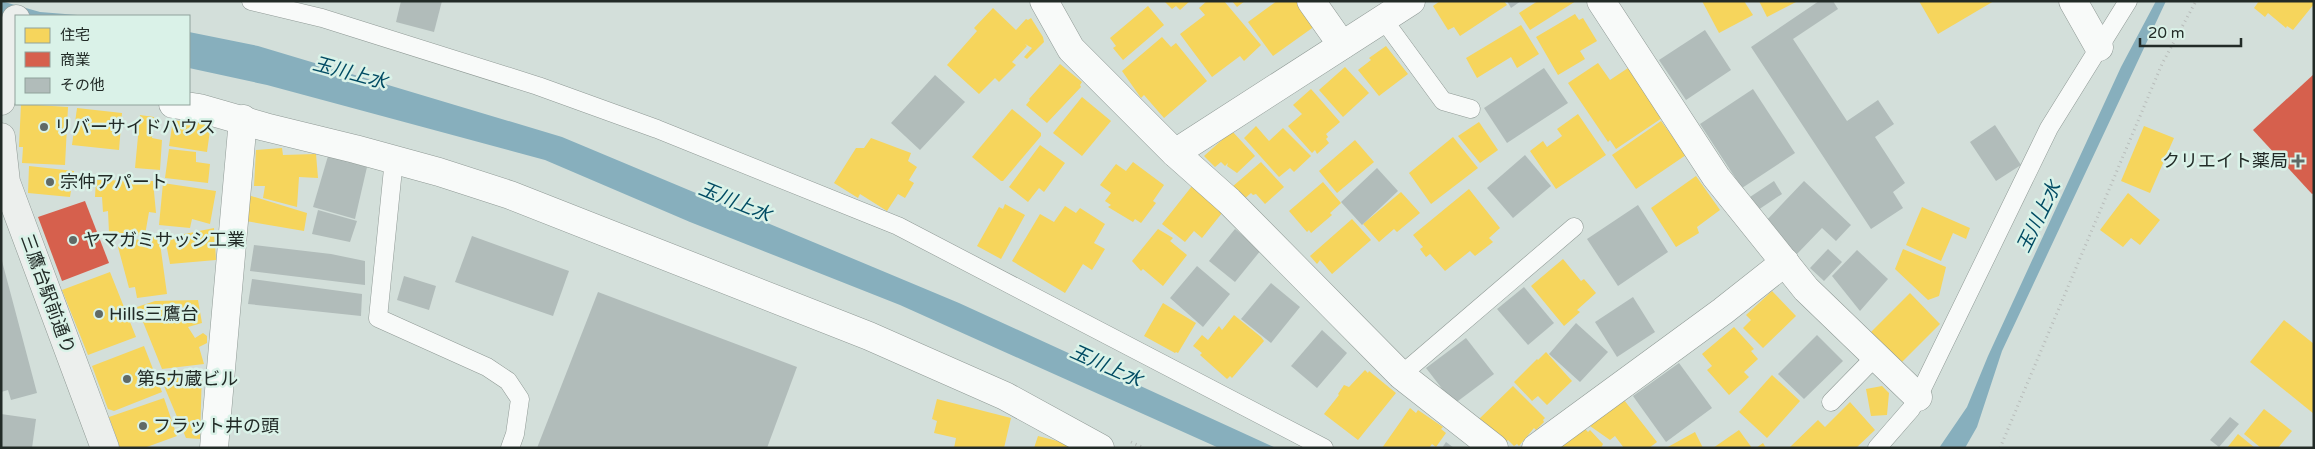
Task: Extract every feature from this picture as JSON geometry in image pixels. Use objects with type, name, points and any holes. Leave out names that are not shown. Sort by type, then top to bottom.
[{"type":"street","points":[[18,15],[20,1]]},
{"type":"street","points":[[1044,1],[1071,48],[1175,153],[1229,201],[1401,375],[1494,448]]},
{"type":"street","points":[[1311,1],[1342,45]]},
{"type":"street","points":[[1175,153],[1411,1]]},
{"type":"street","points":[[1601,1],[1716,177],[1806,289],[1918,397]]},
{"type":"street","points":[[2073,1],[2099,47]]},
{"type":"street","points":[[8,88],[9,50],[15,26]]},
{"type":"street","points":[[180,105],[199,108],[394,160],[510,195],[869,336],[1005,396],[1100,448]]},
{"type":"street","points":[[214,448],[243,120]]},
{"type":"street","name":"三鷹台駅前通り","points":[[1,138],[6,182],[105,448]]},
{"type":"street","points":[[1536,448],[1724,312],[1785,262]]},
{"type":"lane","points":[[251,1],[322,18],[538,86],[657,129],[898,226],[1324,448]]},
{"type":"lane","points":[[1877,448],[1911,409],[1918,397],[2049,128],[2128,1]]},
{"type":"lane","points":[[1383,19],[1443,101],[1472,109]]},
{"type":"lane","points":[[394,160],[378,318],[487,367],[508,381],[520,399],[515,434],[510,448]]},
{"type":"lane","points":[[1401,375],[1574,227]]},
{"type":"lane","points":[[1831,402],[1876,356]]},
{"type":"path","points":[[2000,448],[2162,64],[2196,1]]},
{"type":"water","points":[[1,1],[40,12],[78,15],[15,15],[1,31]]},
{"type":"water","points":[[2156,1],[2166,1],[2002,351],[1977,427],[1965,448],[1939,448],[1967,407],[1988,356],[2121,67]]},
{"type":"water","points":[[190,32],[258,46],[562,137],[959,303],[1276,448],[1219,448],[900,305],[690,222],[545,160],[267,85],[190,68]]},
{"type":"building: 住宅","points":[[1164,1],[1190,1],[1180,10],[1176,6],[1172,9]]},
{"type":"building: 住宅","points":[[1207,1],[1224,1],[1261,45],[1244,61],[1240,56],[1212,77],[1180,34],[1205,15],[1199,8]]},
{"type":"building: 住宅","points":[[1232,1],[1245,1],[1237,7]]},
{"type":"building: 住宅","points":[[1277,1],[1297,1],[1315,26],[1273,56],[1248,22]]},
{"type":"building: 住宅","points":[[1440,1],[1504,1],[1507,5],[1460,36],[1454,27],[1448,30],[1433,6]]},
{"type":"building: 住宅","points":[[1538,1],[1576,1],[1530,30],[1519,13]]},
{"type":"building: 住宅","points":[[1702,1],[1744,1],[1753,15],[1719,33]]},
{"type":"building: 住宅","points":[[1759,1],[1798,1],[1767,17]]},
{"type":"building: 住宅","points":[[1919,1],[1994,1],[1938,34]]},
{"type":"building: 住宅","points":[[2259,1],[2314,1],[2314,4],[2293,30],[2287,26],[2286,28],[2268,13],[2265,17],[2254,8]]},
{"type":"building: 住宅","points":[[1148,6],[1164,25],[1123,60],[1113,48],[1116,46],[1110,38]]},
{"type":"building: 住宅","points":[[993,8],[1016,30],[1026,19],[1031,18],[1043,37],[1044,42],[1027,59],[1024,57],[1032,48],[1025,44],[1027,46],[1012,62],[1016,65],[999,82],[995,78],[979,94],[947,65],[977,31],[974,28]]},
{"type":"building: 住宅","points":[[1575,14],[1579,20],[1583,18],[1597,41],[1580,51],[1585,59],[1558,75],[1536,37]]},
{"type":"building: 住宅","points":[[1521,25],[1539,54],[1517,68],[1511,57],[1477,78],[1466,58]]},
{"type":"building: 住宅","points":[[1162,37],[1171,47],[1176,43],[1207,81],[1164,118],[1144,95],[1141,98],[1122,71]]},
{"type":"building: 住宅","points":[[1386,46],[1408,74],[1379,96],[1358,70],[1371,60],[1369,58]]},
{"type":"building: 住宅","points":[[1598,63],[1610,80],[1628,68],[1662,118],[1616,149],[1610,140],[1608,142],[1568,83]]},
{"type":"building: 住宅","points":[[1060,64],[1082,82],[1081,87],[1047,123],[1026,105],[1029,99]]},
{"type":"building: 住宅","points":[[1345,67],[1369,93],[1343,117],[1319,90]]},
{"type":"building: 住宅","points":[[1311,89],[1340,122],[1326,134],[1328,137],[1326,139],[1329,143],[1317,154],[1315,150],[1312,153],[1288,126],[1302,114],[1293,105]]},
{"type":"building: 住宅","points":[[1082,97],[1111,121],[1082,156],[1053,133]]},
{"type":"building: 住宅","name":"リバーサイドハウス","points":[[21,105],[68,107],[65,165],[22,163],[23,147],[19,147]]},
{"type":"building: 住宅","points":[[77,108],[122,113],[119,150],[72,145]]},
{"type":"building: 住宅","points":[[1012,109],[1041,133],[1041,136],[1001,181],[972,157]]},
{"type":"building: 住宅","points":[[1578,114],[1606,155],[1556,189],[1530,151],[1543,141],[1547,147],[1562,136],[1557,129]]},
{"type":"building: 住宅","points":[[140,115],[154,117],[152,138],[162,140],[160,170],[135,168]]},
{"type":"building: 住宅","points":[[181,119],[211,123],[207,152],[169,146],[173,120],[179,121]]},
{"type":"building: 住宅","points":[[1661,121],[1686,155],[1636,189],[1612,155]]},
{"type":"building: 住宅","points":[[1479,122],[1498,150],[1480,163],[1458,136]]},
{"type":"building: 住宅","points":[[1256,126],[1269,141],[1283,128],[1311,156],[1294,172],[1290,168],[1279,177],[1244,138]]},
{"type":"building: 住宅","points":[[2144,126],[2174,138],[2150,193],[2121,181]]},
{"type":"building: 住宅","points":[[1232,131],[1255,156],[1237,173],[1227,166],[1228,163],[1225,166],[1221,162],[1215,167],[1204,156]]},
{"type":"building: 住宅","points":[[1453,137],[1478,168],[1431,204],[1409,173]]},
{"type":"building: 住宅","points":[[871,138],[911,153],[908,161],[917,167],[909,180],[914,183],[905,198],[898,194],[887,211],[860,194],[858,198],[834,183],[856,148],[864,148]]},
{"type":"building: 住宅","points":[[1355,140],[1374,162],[1337,193],[1319,171]]},
{"type":"building: 住宅","points":[[1040,145],[1065,163],[1044,192],[1039,188],[1028,202],[1009,187]]},
{"type":"building: 住宅","points":[[282,148],[283,155],[316,154],[318,178],[299,177],[297,207],[263,198],[265,186],[254,186],[256,150]]},
{"type":"building: 住宅","points":[[169,149],[196,152],[196,162],[210,164],[208,183],[165,178]]},
{"type":"building: 住宅","points":[[1133,162],[1164,185],[1153,201],[1156,203],[1141,223],[1135,219],[1133,222],[1108,207],[1111,205],[1105,201],[1111,193],[1100,185],[1116,164],[1126,171]]},
{"type":"building: 住宅","points":[[1261,162],[1284,187],[1265,204],[1256,194],[1253,195],[1251,193],[1243,200],[1232,187]]},
{"type":"building: 住宅","name":"宗仲アパート","points":[[29,166],[74,171],[70,197],[28,193]]},
{"type":"building: 住宅","points":[[1696,176],[1720,210],[1697,227],[1699,233],[1676,247],[1651,208]]},
{"type":"building: 住宅","points":[[96,180],[153,181],[156,213],[149,212],[145,235],[109,233],[108,211],[103,212],[102,197],[95,197]]},
{"type":"building: 住宅","points":[[1323,182],[1341,203],[1330,213],[1332,215],[1311,233],[1309,230],[1307,232],[1289,211]]},
{"type":"building: 住宅","points":[[163,183],[216,191],[210,224],[192,219],[190,228],[159,225]]},
{"type":"building: 住宅","points":[[1192,186],[1222,213],[1202,238],[1194,231],[1185,242],[1162,224]]},
{"type":"building: 住宅","points":[[1469,189],[1500,228],[1489,238],[1493,242],[1475,256],[1470,251],[1445,271],[1430,254],[1426,257],[1420,249],[1423,247],[1413,235]]},
{"type":"building: 住宅","points":[[1401,192],[1420,213],[1397,232],[1394,229],[1379,242],[1363,224]]},
{"type":"building: 住宅","points":[[2128,193],[2160,220],[2140,245],[2131,238],[2123,247],[2100,230]]},
{"type":"building: 住宅","points":[[248,195],[307,213],[304,231],[246,221]]},
{"type":"building: 住宅","points":[[1005,204],[1025,215],[1001,259],[977,246],[999,207],[1003,209]]},
{"type":"building: 住宅","points":[[1065,206],[1076,213],[1080,208],[1105,224],[1094,243],[1105,249],[1092,270],[1083,264],[1065,293],[1012,261],[1040,214],[1054,222]]},
{"type":"building: 住宅","points":[[1922,207],[1970,228],[1966,239],[1953,233],[1941,261],[1906,245]]},
{"type":"building: 住宅","points":[[1352,219],[1371,240],[1332,274],[1320,260],[1317,264],[1310,256]]},
{"type":"building: 住宅","points":[[214,228],[216,260],[170,264],[165,238]]},
{"type":"building: 住宅","points":[[1158,229],[1173,238],[1170,241],[1187,255],[1163,286],[1143,269],[1141,271],[1132,261]]},
{"type":"building: 住宅","points":[[159,236],[167,294],[137,298],[135,287],[129,288],[118,247],[123,242]]},
{"type":"building: 住宅","points":[[1903,249],[1946,267],[1939,296],[1928,300],[1895,269]]},
{"type":"building: 住宅","points":[[1563,259],[1581,281],[1584,279],[1596,293],[1577,310],[1580,312],[1564,326],[1531,286]]},
{"type":"building: 住宅","name":"Hills三鷹台","points":[[110,272],[136,337],[88,355],[62,290]]},
{"type":"building: 住宅","points":[[1772,291],[1796,316],[1763,348],[1743,328],[1751,320],[1746,315]]},
{"type":"building: 住宅","points":[[1910,293],[1940,324],[1898,366],[1867,336]]},
{"type":"building: 住宅","points":[[198,300],[202,323],[188,327],[195,338],[203,333],[207,336],[207,343],[199,347],[204,364],[162,369],[137,307],[155,301]]},
{"type":"building: 住宅","points":[[1163,303],[1196,323],[1178,353],[1144,336]]},
{"type":"building: 住宅","points":[[1234,315],[1264,341],[1232,378],[1230,376],[1227,379],[1200,355],[1202,353],[1193,346],[1202,335],[1208,340],[1219,326],[1222,330]]},
{"type":"building: 住宅","points":[[2284,320],[2314,344],[2314,414],[2250,362]]},
{"type":"building: 住宅","points":[[1734,327],[1754,349],[1751,351],[1758,359],[1744,372],[1749,377],[1729,395],[1707,370],[1712,366],[1702,354]]},
{"type":"building: 住宅","name":"第5力蔵ビル","points":[[144,346],[162,392],[114,411],[108,409],[92,366]]},
{"type":"building: 住宅","points":[[1546,352],[1572,381],[1547,405],[1538,396],[1532,401],[1514,382]]},
{"type":"building: 住宅","points":[[202,370],[200,439],[186,438],[164,386],[167,373]]},
{"type":"building: 住宅","points":[[1365,370],[1368,373],[1369,371],[1396,393],[1358,440],[1324,414],[1339,395],[1344,385],[1349,387]]},
{"type":"building: 住宅","points":[[1772,375],[1800,401],[1767,438],[1739,412]]},
{"type":"building: 住宅","points":[[1513,386],[1545,418],[1544,422],[1536,430],[1534,428],[1519,446],[1517,444],[1514,446],[1508,440],[1505,443],[1477,421]]},
{"type":"building: 住宅","points":[[1882,386],[1889,393],[1887,415],[1871,416],[1866,389]]},
{"type":"building: 住宅","name":"フラット井の頭","points":[[164,398],[177,436],[144,448],[120,448],[109,417]]},
{"type":"building: 住宅","points":[[937,399],[1011,418],[1004,448],[954,448],[956,438],[934,433],[937,421],[932,419]]},
{"type":"building: 住宅","points":[[1624,400],[1657,442],[1649,448],[1624,448],[1615,436],[1610,440],[1590,426]]},
{"type":"building: 住宅","points":[[1850,402],[1875,430],[1856,448],[1789,448],[1818,420],[1825,427]]},
{"type":"building: 住宅","points":[[1410,408],[1416,413],[1418,410],[1443,427],[1441,429],[1446,433],[1436,447],[1432,444],[1429,448],[1382,448]]},
{"type":"building: 住宅","points":[[2264,409],[2292,431],[2278,448],[2261,448],[2244,434]]},
{"type":"building: 住宅","points":[[1584,428],[1588,432],[1590,430],[1603,444],[1601,448],[1556,448]]},
{"type":"building: 住宅","points":[[1739,430],[1752,448],[1713,448]]},
{"type":"building: 住宅","points":[[1695,432],[1703,448],[1666,448]]},
{"type":"building: 住宅","points":[[2238,434],[2255,448],[2227,448]]},
{"type":"building: 住宅","points":[[1038,436],[1069,444],[1068,448],[1034,448]]},
{"type":"building: 住宅","points":[[1763,443],[1766,448],[1756,448]]},
{"type":"building: 商業","name":"クリエイト薬局","points":[[2314,74],[2314,193],[2312,194],[2253,130]]},
{"type":"building: 商業","name":"ヤマガミサッシ工業","points":[[85,201],[109,263],[62,281],[38,217]]},
{"type":"building: その他","points":[[401,1],[442,1],[434,32],[396,22]]},
{"type":"building: その他","points":[[1507,1],[1521,1],[1511,8]]},
{"type":"building: その他","points":[[1819,1],[1833,1],[1838,9],[1793,39],[1847,121],[1878,100],[1894,124],[1875,137],[1905,183],[1893,192],[1903,208],[1871,229],[1751,47]]},
{"type":"building: その他","points":[[1705,30],[1731,70],[1686,100],[1659,60]]},
{"type":"building: その他","points":[[1544,68],[1568,103],[1507,143],[1484,108]]},
{"type":"building: その他","points":[[935,75],[965,102],[920,150],[891,123]]},
{"type":"building: その他","points":[[1753,89],[1795,153],[1742,188],[1700,124]]},
{"type":"building: その他","points":[[1995,125],[2021,165],[1996,181],[1970,142]]},
{"type":"building: その他","points":[[1525,155],[1551,186],[1513,218],[1487,188]]},
{"type":"building: その他","points":[[328,156],[367,167],[355,219],[313,207]]},
{"type":"building: その他","points":[[1377,168],[1398,191],[1362,225],[1341,202]]},
{"type":"building: その他","points":[[1774,181],[1782,194],[1758,210],[1750,197]]},
{"type":"building: その他","points":[[1804,181],[1851,225],[1836,241],[1822,228],[1797,254],[1764,223]]},
{"type":"building: その他","points":[[1638,205],[1668,252],[1618,286],[1587,239]]},
{"type":"building: その他","points":[[318,210],[357,221],[350,242],[312,234]]},
{"type":"building: その他","points":[[1235,229],[1261,250],[1235,282],[1209,261]]},
{"type":"building: その他","points":[[472,236],[569,271],[553,316],[455,282]]},
{"type":"building: その他","points":[[254,245],[331,254],[365,261],[365,285],[250,271]]},
{"type":"building: その他","points":[[1828,249],[1842,262],[1824,281],[1810,268]]},
{"type":"building: その他","points":[[1857,250],[1888,279],[1860,311],[1832,276]]},
{"type":"building: その他","points":[[2,261],[37,393],[11,400],[8,390],[1,392]]},
{"type":"building: その他","points":[[1197,266],[1230,294],[1203,327],[1170,298]]},
{"type":"building: その他","points":[[404,276],[436,286],[429,310],[397,300]]},
{"type":"building: その他","points":[[252,279],[362,294],[361,316],[248,304]]},
{"type":"building: その他","points":[[1271,283],[1300,307],[1271,343],[1241,319]]},
{"type":"building: その他","points":[[1524,287],[1554,323],[1528,345],[1497,309]]},
{"type":"building: その他","points":[[598,292],[797,367],[767,448],[537,448]]},
{"type":"building: その他","points":[[1633,297],[1655,332],[1617,357],[1595,322]]},
{"type":"building: その他","points":[[1576,323],[1608,352],[1580,382],[1549,354]]},
{"type":"building: その他","points":[[1322,330],[1347,353],[1317,388],[1291,366]]},
{"type":"building: その他","points":[[1817,335],[1843,361],[1804,399],[1778,374]]},
{"type":"building: その他","points":[[1466,338],[1494,374],[1454,404],[1426,368]]},
{"type":"building: その他","points":[[1679,363],[1712,408],[1666,442],[1633,396]]},
{"type":"building: その他","points":[[1,414],[36,419],[32,448],[1,448]]},
{"type":"building: その他","points":[[2230,417],[2239,424],[2219,447],[2210,440]]},
{"type":"building: その他","points":[[1446,442],[1454,448],[1442,448]]},
{"type":"place","name":"リバーサイドハウス","points":[[44,127]]},
{"type":"place","name":"クリエイト薬局","points":[[2298,161]]},
{"type":"place","name":"宗仲アパート","points":[[50,182]]},
{"type":"place","name":"ヤマガミサッシ工業","points":[[73,240]]},
{"type":"place","name":"Hills三鷹台","points":[[99,314]]},
{"type":"place","name":"第5力蔵ビル","points":[[127,379]]},
{"type":"place","name":"フラット井の頭","points":[[143,426]]},
{"type":"water label","name":"玉川上水","points":[[350,73]]},
{"type":"water label","name":"玉川上水","points":[[735,202]]},
{"type":"water label","name":"玉川上水","points":[[2039,217]]},
{"type":"water label","name":"玉川上水","points":[[1106,366]]}]
